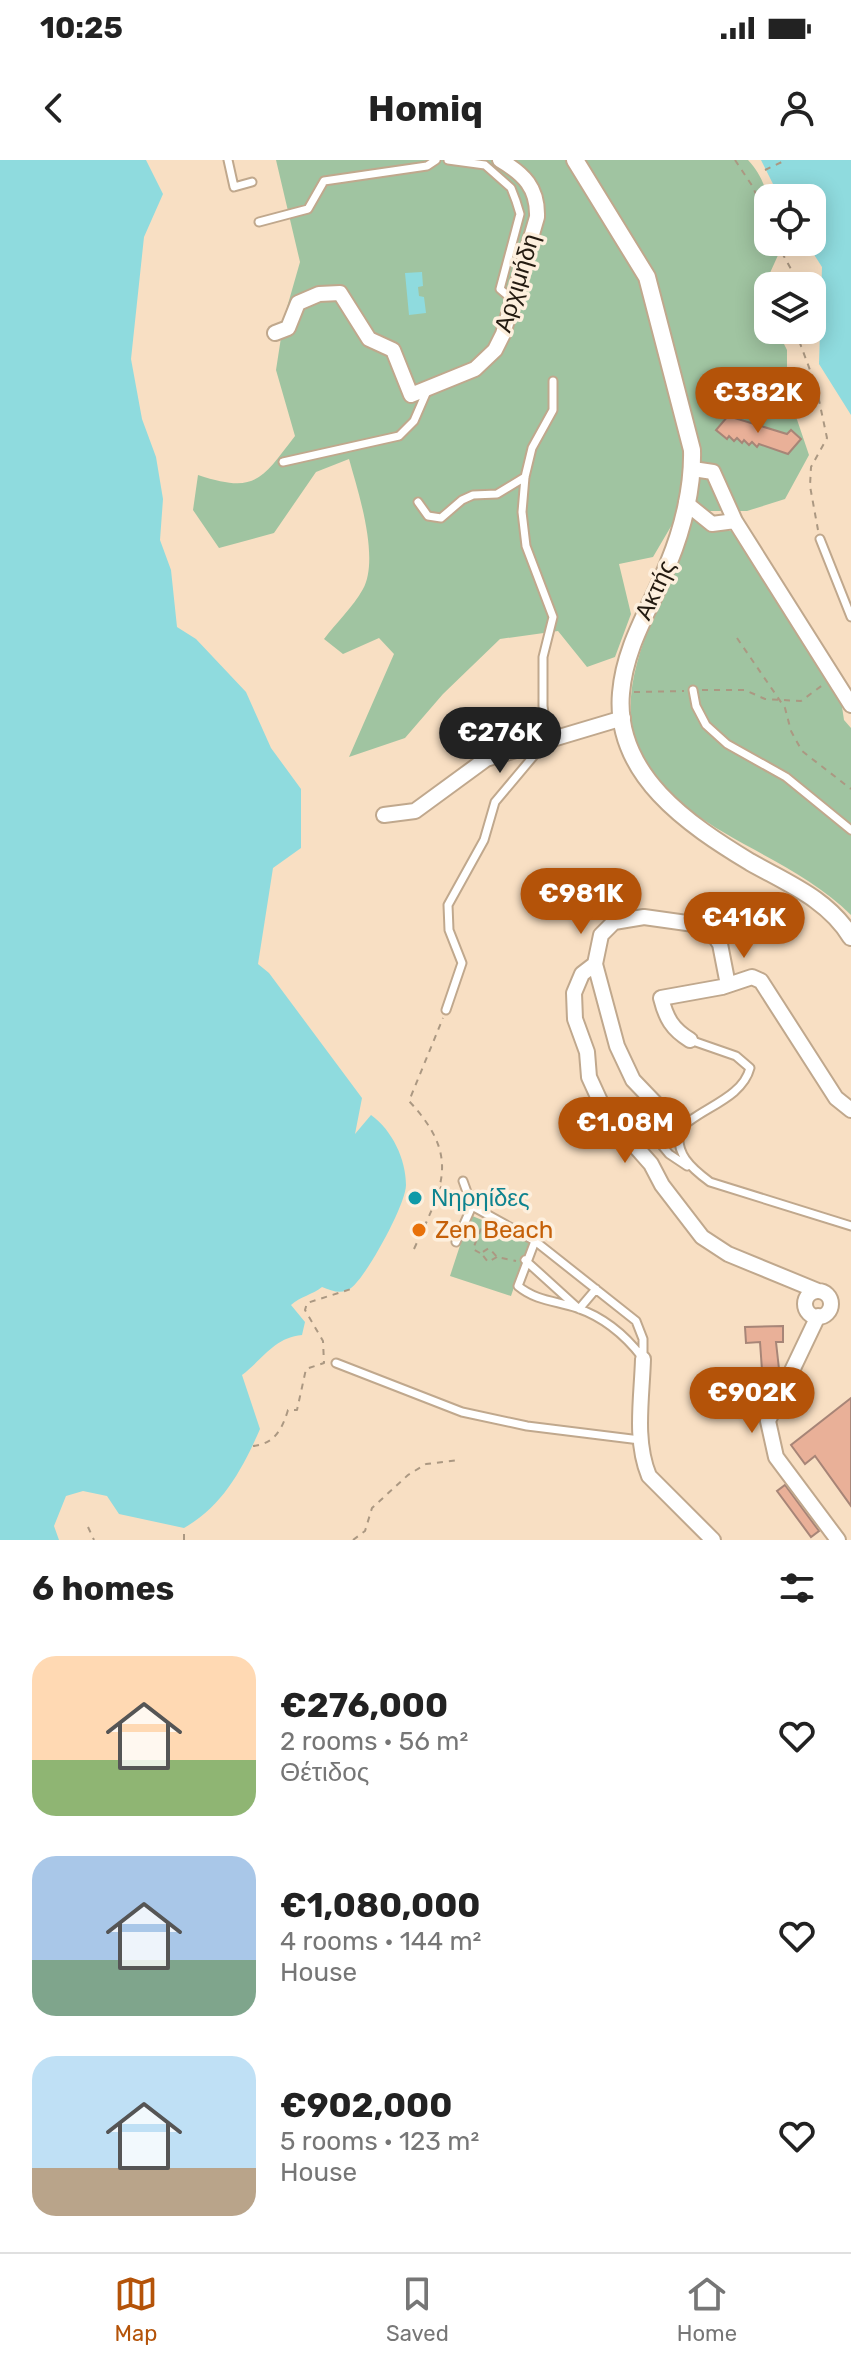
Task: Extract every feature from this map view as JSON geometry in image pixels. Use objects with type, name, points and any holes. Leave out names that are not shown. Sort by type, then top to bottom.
[{"type":"street","name":"Αρχιμήδη","points":[[428,389],[466,375],[487,359],[503,334],[538,206],[527,179],[500,160]]},
{"type":"street","name":"Ακτής","points":[[575,160],[647,277],[689,431],[693,469],[669,562],[631,645],[621,693],[628,746],[644,775],[668,803],[724,845],[814,898],[833,913],[851,937]]},
{"type":"street","points":[[275,333],[288,328],[298,303],[319,294],[340,293],[369,339],[393,350],[411,395],[428,389]]},
{"type":"street","points":[[693,469],[713,472],[735,521],[851,705]]},
{"type":"street","points":[[686,503],[712,524],[735,521]]},
{"type":"street","points":[[384,815],[415,811],[486,759],[623,718]]},
{"type":"street","points":[[680,1129],[633,1080],[617,1046],[595,964],[601,935],[614,922],[644,917],[708,926],[720,944],[728,985]]},
{"type":"street","points":[[595,964],[582,974],[574,993],[575,1019],[587,1052],[589,1077],[605,1112],[651,1164],[662,1185],[702,1237],[728,1254],[818,1291],[809,1295],[805,1304],[809,1313],[818,1316],[768,1421],[776,1457],[838,1540]]},
{"type":"street","points":[[690,1040],[676,1032],[666,1017],[661,998],[752,977],[761,981],[827,1086],[851,1110]]},
{"type":"street","points":[[643,1359],[640,1440],[649,1476],[713,1540]]},
{"type":"lane","points":[[228,160],[234,187],[252,182]]},
{"type":"lane","points":[[259,222],[308,209],[324,181],[427,166],[436,160]]},
{"type":"lane","points":[[448,160],[485,165],[511,188],[520,214],[500,289],[513,300]]},
{"type":"lane","points":[[446,1010],[462,963],[449,930],[448,905],[484,840],[495,802],[547,742],[543,657],[553,617],[526,546],[522,512],[525,477],[536,438],[553,410],[553,381]]},
{"type":"lane","points":[[283,462],[399,436],[414,421],[428,389]]},
{"type":"lane","points":[[418,502],[428,516],[441,518],[462,500],[473,495],[497,494],[525,477]]},
{"type":"lane","points":[[820,539],[851,617]]},
{"type":"lane","points":[[693,690],[696,706],[706,725],[727,744],[786,777],[851,830]]},
{"type":"lane","points":[[690,1040],[736,1056],[750,1068],[742,1083],[725,1098],[680,1129],[678,1144],[692,1168]]},
{"type":"lane","points":[[641,1120],[669,1154],[710,1182],[851,1226]]},
{"type":"lane","points":[[463,1181],[472,1206],[535,1241],[636,1321],[643,1339],[643,1359]]},
{"type":"lane","points":[[456,1242],[472,1206]]},
{"type":"lane","points":[[535,1241],[522,1261],[518,1286],[533,1297],[579,1309]]},
{"type":"lane","points":[[522,1261],[579,1309],[627,1337],[643,1359]]},
{"type":"lane","points":[[579,1309],[596,1289]]},
{"type":"lane","points":[[336,1363],[452,1410],[527,1426],[640,1440]]},
{"type":"path","points":[[735,160],[754,189]]},
{"type":"path","points":[[765,170],[786,160]]},
{"type":"path","points":[[800,344],[816,386],[827,438],[811,467],[810,486],[820,539]]},
{"type":"path","points":[[737,638],[780,700],[802,751],[851,789]]},
{"type":"path","points":[[621,693],[745,690],[765,699],[801,701],[833,677]]},
{"type":"path","points":[[414,1249],[439,1187],[444,1165],[432,1130],[409,1101],[446,1010]]},
{"type":"path","points":[[487,1211],[473,1249],[488,1262],[497,1257],[522,1261]]},
{"type":"path","points":[[481,1253],[489,1248],[497,1257]]},
{"type":"path","points":[[253,1446],[267,1445],[281,1431],[288,1410],[297,1410],[306,1369],[324,1363],[323,1341],[305,1310],[307,1303],[351,1289]]},
{"type":"path","points":[[353,1540],[365,1531],[372,1508],[408,1475],[426,1464],[459,1460]]},
{"type":"path","points":[[88,1527],[94,1540]]},
{"type":"path","points":[[184,1528],[184,1540]]},
{"type":"green space","points":[[276,160],[748,160],[763,184],[754,184],[754,256],[778,256],[770,272],[754,272],[754,344],[784,344],[787,350],[787,390],[809,455],[785,499],[747,511],[680,511],[653,557],[619,564],[631,614],[615,657],[587,667],[558,631],[500,639],[443,694],[405,738],[349,757],[394,654],[379,638],[343,654],[324,639],[359,596],[368,576],[366,524],[349,459],[316,472],[274,533],[219,548],[193,510],[198,475],[233,483],[256,479],[265,473],[295,436],[276,370],[284,318],[300,262]]},
{"type":"green space","points":[[694,517],[711,531],[734,531],[841,700],[844,720],[851,728],[851,915],[806,880],[723,832],[675,797],[645,762],[632,725],[632,688],[641,649]]},
{"type":"green space","points":[[470,1215],[530,1240],[511,1296],[450,1276]]},
{"type":"water","points":[[0,160],[146,160],[163,194],[144,237],[131,359],[142,419],[156,457],[163,499],[160,540],[171,570],[177,627],[196,639],[246,692],[271,748],[301,789],[301,848],[273,868],[258,964],[269,973],[362,1098],[355,1134],[371,1115],[391,1137],[403,1165],[406,1185],[393,1223],[358,1281],[344,1291],[322,1287],[291,1305],[305,1322],[302,1335],[276,1345],[242,1375],[260,1429],[239,1472],[210,1509],[184,1528],[119,1514],[107,1496],[83,1491],[66,1496],[54,1526],[59,1540],[0,1540]]},
{"type":"water","points":[[761,160],[851,160],[851,415],[819,364],[820,344],[826,344],[826,272],[822,272],[815,256],[826,256],[826,184],[773,184]]},
{"type":"water","points":[[422,272],[423,286],[418,287],[419,296],[424,297],[426,313],[409,315],[405,273]]},
{"type":"building","points":[[728,416],[787,434],[791,430],[801,439],[788,454],[759,444],[757,447],[752,442],[749,445],[744,440],[742,443],[737,438],[734,441],[729,436],[727,439],[716,430]]},
{"type":"building","points":[[783,1326],[783,1342],[776,1342],[779,1369],[762,1370],[760,1342],[746,1343],[745,1327]]},
{"type":"building","points":[[851,1398],[851,1506],[815,1456],[805,1464],[791,1445]]},
{"type":"building","points":[[785,1485],[819,1531],[811,1537],[777,1491]]},
{"type":"place","name":"Νηρηίδες","points":[[415,1198]]},
{"type":"place","name":"Zen Beach","points":[[419,1230]]}]
